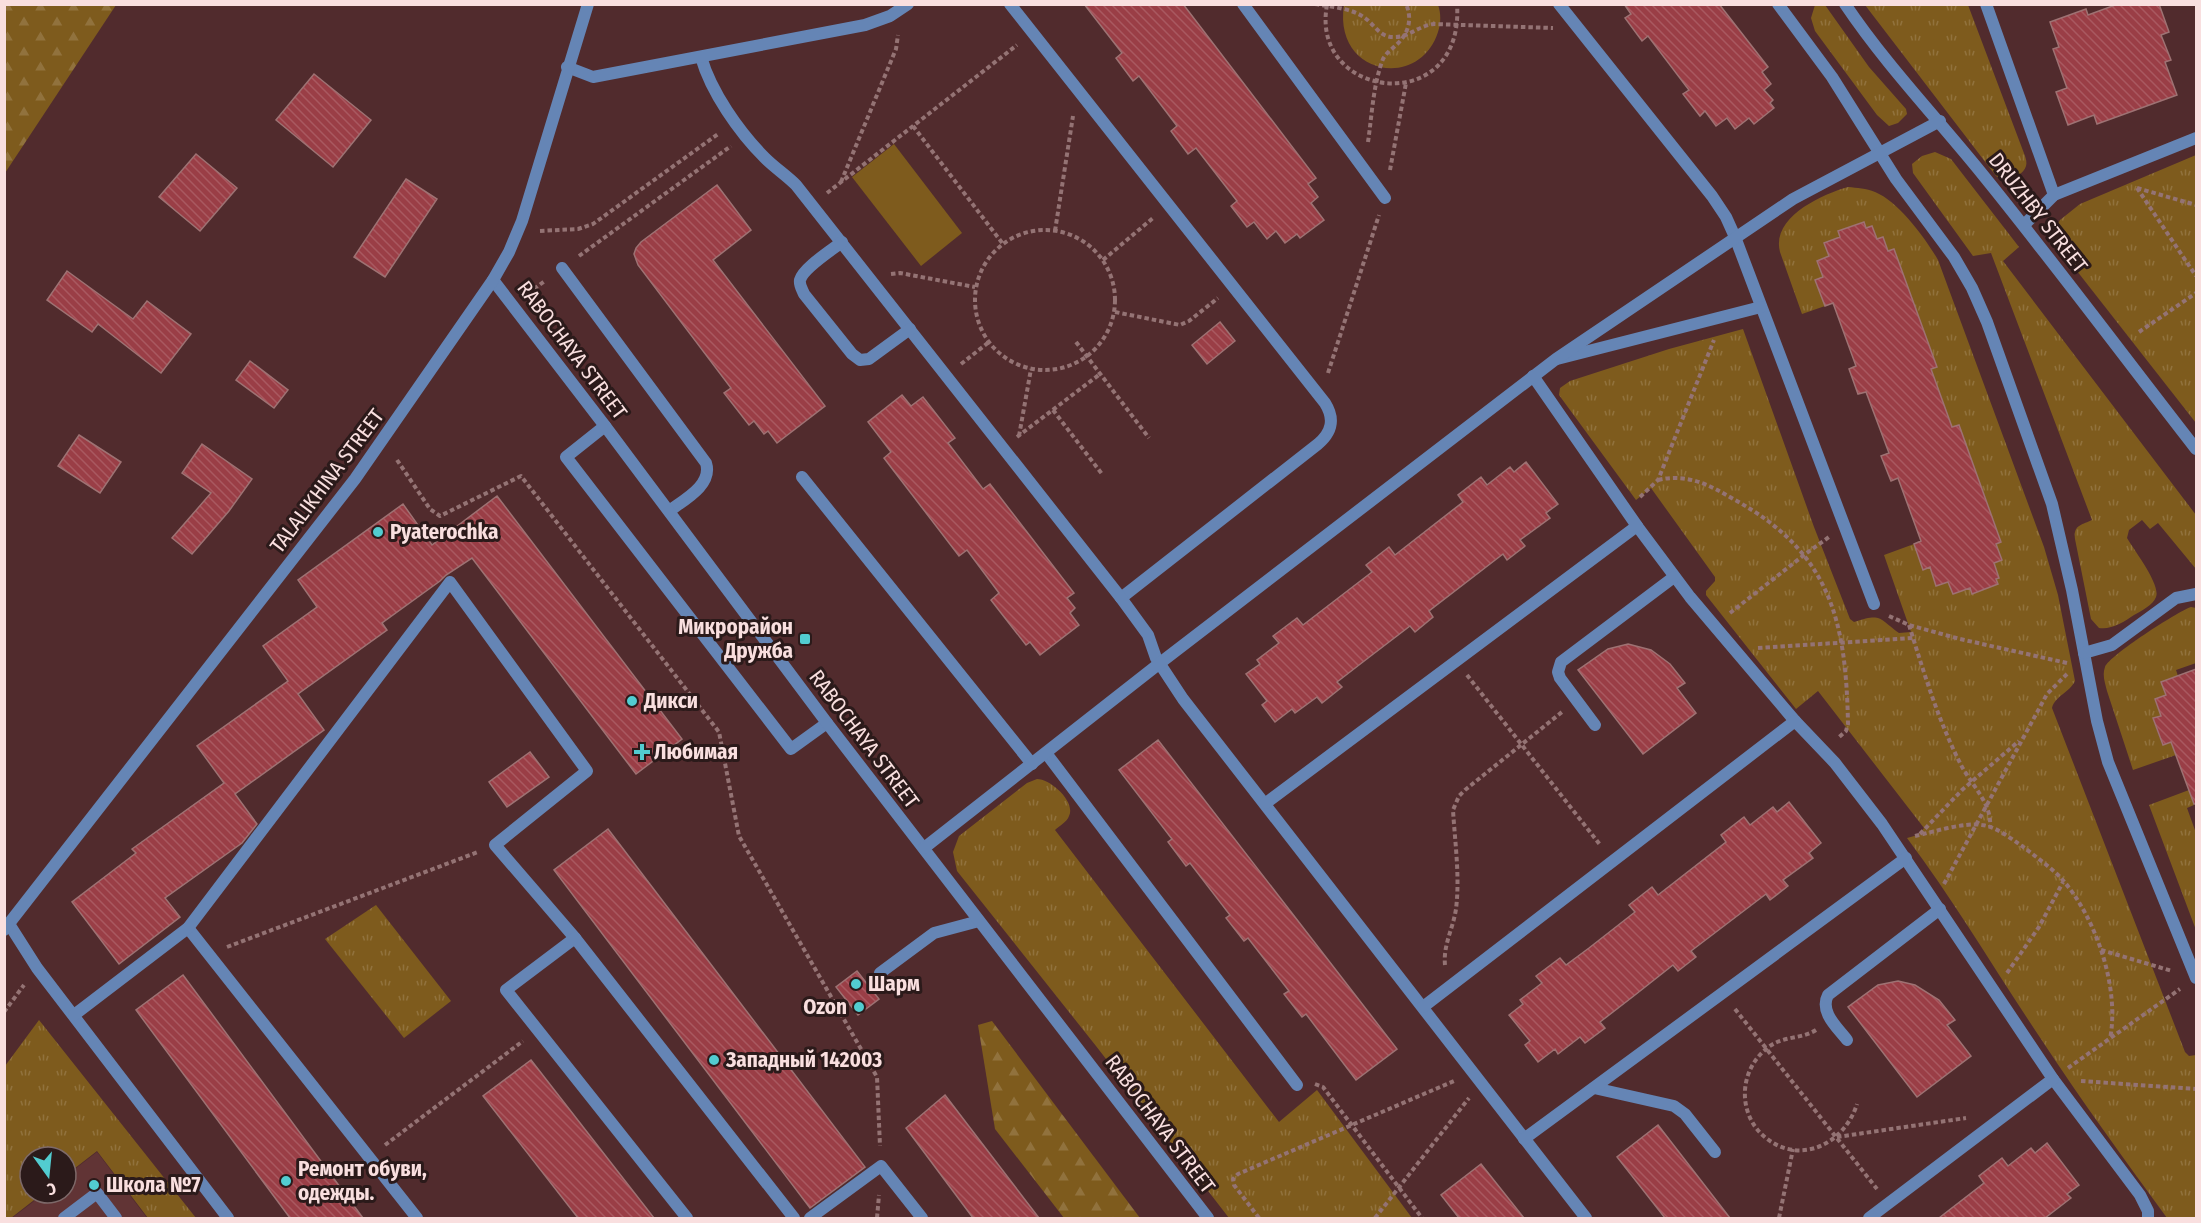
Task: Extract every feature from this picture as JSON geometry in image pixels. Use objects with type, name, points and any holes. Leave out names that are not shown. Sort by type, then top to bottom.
[{"type":"street","name":"TALALIKHINA STREET","points":[[7,927],[355,479],[493,280],[509,252],[522,221],[588,4]]},
{"type":"street","points":[[567,67],[593,77],[850,29],[872,23],[895,13],[908,4]]},
{"type":"street","points":[[1011,4],[1320,397],[1332,417],[1329,432],[1324,438],[1121,598]]},
{"type":"street","points":[[1243,4],[1385,198]]},
{"type":"street","points":[[1559,4],[1712,196],[1736,237],[1874,604]]},
{"type":"street","points":[[1778,4],[1837,84],[1896,179],[1958,265],[1987,322],[2052,504],[2073,590],[2097,721],[2108,762],[2196,977]]},
{"type":"street","name":"DRUZHBY STREET","points":[[1845,4],[1883,56],[1940,121],[2024,225],[2196,449]]},
{"type":"street","points":[[1986,4],[2055,195]]},
{"type":"street","points":[[701,57],[709,82],[735,121],[766,159],[790,178],[842,242],[1121,598],[1148,635],[1160,663],[1183,699],[1586,1218]]},
{"type":"street","points":[[924,848],[1160,663],[1556,359],[1798,196],[1940,121]]},
{"type":"street","points":[[2024,225],[2055,195],[2196,138]]},
{"type":"street","points":[[842,242],[808,268],[800,280],[802,290],[818,311],[852,354],[860,360],[874,357],[910,329]]},
{"type":"street","points":[[562,268],[706,463],[708,473],[703,483],[669,511]]},
{"type":"street","name":"RABOCHAYA STREET","points":[[493,280],[827,723],[1208,1218]]},
{"type":"street","points":[[1556,359],[1761,307]]},
{"type":"street","points":[[1533,376],[1674,577],[1795,722],[1823,749],[1894,841],[2053,1079],[2140,1195],[2148,1211],[2148,1218]]},
{"type":"street","points":[[605,426],[566,457],[791,749],[827,723]]},
{"type":"street","points":[[802,477],[1032,764]]},
{"type":"street","points":[[1266,803],[1637,526]]},
{"type":"street","points":[[1595,725],[1560,678],[1558,672],[1561,662],[1674,577]]},
{"type":"street","points":[[74,1015],[188,928],[450,582],[587,771],[495,845],[575,938],[794,1218]]},
{"type":"street","points":[[2085,658],[2112,645],[2176,598],[2196,594]]},
{"type":"street","points":[[1423,1007],[1795,722]]},
{"type":"street","points":[[1046,753],[1297,1085]]},
{"type":"street","points":[[1524,1139],[1906,858]]},
{"type":"street","points":[[1847,1040],[1831,1019],[1825,1005],[1832,991],[1937,905]]},
{"type":"street","points":[[880,973],[934,933],[979,921]]},
{"type":"street","points":[[7,927],[228,1218]]},
{"type":"street","points":[[188,928],[417,1218]]},
{"type":"street","points":[[575,938],[506,990],[687,1218]]},
{"type":"street","points":[[1869,1218],[2053,1079]]},
{"type":"street","points":[[1594,1088],[1674,1106],[1685,1114],[1715,1152]]},
{"type":"street","points":[[810,1218],[881,1166],[922,1218]]},
{"type":"street","points":[[64,1218],[97,1193],[116,1218]]},
{"type":"path","points":[[1316,4],[1361,15],[1384,35],[1394,37],[1428,24],[1578,29]]},
{"type":"path","points":[[1364,169],[1377,82],[1386,54],[1405,34],[1410,21],[1406,4]]},
{"type":"path","points":[[1327,6],[1325,15],[1327,35],[1336,54],[1349,69],[1366,80],[1386,84],[1406,83],[1425,76],[1441,63],[1452,45],[1458,24],[1457,4]]},
{"type":"path","points":[[841,182],[896,49],[898,34],[895,13]]},
{"type":"path","points":[[812,205],[1033,33]]},
{"type":"path","points":[[1320,397],[1385,198],[1406,83]]},
{"type":"path","points":[[1055,231],[1078,90]]},
{"type":"path","points":[[530,231],[578,229],[593,224],[735,121]]},
{"type":"path","points":[[913,126],[1003,244]]},
{"type":"path","points":[[562,268],[746,135]]},
{"type":"path","points":[[2099,177],[2196,205]]},
{"type":"path","points":[[2137,188],[2196,276]]},
{"type":"path","points":[[1103,260],[1168,205]]},
{"type":"path","points":[[1045,229],[1070,234],[1091,246],[1103,260],[1115,288],[1115,312],[1108,333],[1095,351],[1076,364],[1055,370],[1031,369],[1011,363],[994,349],[981,331],[975,310],[975,287],[984,264],[1003,244],[1021,233],[1045,229]]},
{"type":"path","points":[[876,285],[887,276],[897,272],[975,287]]},
{"type":"path","points":[[1115,312],[1180,325],[1190,321],[1232,286]]},
{"type":"path","points":[[2139,332],[2196,293]]},
{"type":"path","points":[[1723,317],[1658,480],[1683,477],[1718,490],[1768,521],[1792,540],[1804,555],[1827,594],[1842,642],[1846,679],[1848,724],[1843,734],[1823,749]]},
{"type":"path","points":[[946,375],[989,342]]},
{"type":"path","points":[[1076,342],[1149,438]]},
{"type":"path","points":[[1018,436],[1031,369]]},
{"type":"path","points":[[1003,447],[1100,374]]},
{"type":"path","points":[[1053,410],[1102,474]]},
{"type":"path","points":[[397,460],[430,508],[440,516],[521,476],[719,732],[739,836],[877,1077],[881,1166],[877,1218]]},
{"type":"path","points":[[1715,625],[1804,555],[1845,528]]},
{"type":"path","points":[[1990,827],[1990,811],[1971,782],[1939,718],[1909,625],[2051,661],[2085,658]]},
{"type":"path","points":[[1736,650],[1913,638]]},
{"type":"path","points":[[1937,905],[1975,824],[2047,694],[2085,658]]},
{"type":"path","points":[[1456,662],[1613,861]]},
{"type":"path","points":[[1447,989],[1445,950],[1456,911],[1458,887],[1453,810],[1455,803],[1465,790],[1576,701]]},
{"type":"path","points":[[1918,835],[1971,782],[2022,738]]},
{"type":"path","points":[[1894,841],[1975,824],[1990,827],[2029,851],[2063,882],[2086,914],[2101,950],[2112,1008],[2113,1027],[2110,1039]]},
{"type":"path","points":[[208,954],[495,845]]},
{"type":"path","points":[[1994,990],[2027,945],[2063,882]]},
{"type":"path","points":[[2101,950],[2152,967],[2196,977]]},
{"type":"path","points":[[4,1012],[37,968]]},
{"type":"path","points":[[2053,1079],[2196,977]]},
{"type":"path","points":[[1722,993],[1889,1203]]},
{"type":"path","points":[[1831,1019],[1814,1032],[1783,1039],[1766,1048],[1748,1072],[1744,1086],[1746,1108],[1756,1128],[1766,1138],[1779,1146],[1808,1149],[1823,1146],[1836,1137],[1852,1117],[1857,1104]]},
{"type":"path","points":[[368,1157],[538,1030]]},
{"type":"path","points":[[1258,1218],[1234,1185],[1235,1177],[1351,1124],[1478,1078]]},
{"type":"path","points":[[1377,1217],[1478,1078]]},
{"type":"path","points":[[2053,1079],[2196,1089]]},
{"type":"path","points":[[1297,1085],[1302,1088],[1315,1084],[1323,1087],[1422,1218]]},
{"type":"path","points":[[1836,1137],[1976,1116]]},
{"type":"path","points":[[1779,1218],[1794,1149]]},
{"type":"shaded area","name":"Школа №7","points":[[97,1152],[147,1218],[12,1218],[29,1205],[78,1205],[78,1167]]},
{"type":"green space","points":[[4,5],[116,5],[5,173]]},
{"type":"green space","points":[[1344,5],[1438,5],[1439,29],[1428,51],[1414,63],[1397,68],[1380,67],[1364,60],[1351,47],[1344,29]]},
{"type":"green space","points":[[1815,5],[1825,5],[1869,67],[1906,109],[1907,114],[1898,123],[1889,126],[1877,115],[1815,31],[1811,18]]},
{"type":"green space","points":[[1865,5],[1968,5],[2025,157],[2026,166],[2021,173],[2004,179],[1996,176]]},
{"type":"green space","points":[[894,144],[962,233],[921,266],[852,177]]},
{"type":"green space","points":[[1935,152],[1951,159],[2019,247],[2003,261],[2196,515],[2196,569],[2158,523],[2150,529],[2142,520],[2129,530],[2127,538],[2155,584],[2156,597],[2146,608],[2113,627],[2099,628],[2091,619],[2075,531],[2079,526],[2092,520],[1991,253],[1973,256],[1913,173],[1912,164],[1922,156]]},
{"type":"green space","points":[[2196,155],[2196,423],[2066,257],[2054,238],[2053,231],[2060,220],[2080,204]]},
{"type":"green space","points":[[1848,187],[1872,191],[1893,203],[1919,232],[1938,260],[2044,547],[2058,595],[2075,681],[2056,700],[2052,708],[2185,1052],[2189,1056],[2196,1055],[2196,1218],[2167,1218],[2119,1152],[2056,1062],[1959,912],[1907,838],[1918,835],[1924,828],[1818,691],[1796,709],[1706,595],[1715,577],[1651,488],[1636,500],[1559,395],[1560,388],[1570,381],[1669,349],[1743,329],[1814,527],[1850,619],[1854,622],[1879,618],[1899,633],[1911,632],[1884,555],[1914,544],[1923,570],[1930,567],[1936,586],[1948,582],[1953,594],[1970,588],[1972,594],[1998,584],[1996,579],[1999,577],[1994,563],[2002,560],[1996,544],[2001,541],[1959,425],[1952,427],[1883,237],[1877,239],[1872,226],[1866,228],[1864,222],[1838,231],[1840,237],[1824,243],[1829,256],[1817,261],[1823,277],[1815,280],[1825,306],[1802,314],[1780,252],[1779,240],[1790,219],[1800,210],[1824,196]]},
{"type":"green space","points":[[2191,607],[2196,608],[2196,663],[2176,670],[2178,676],[2166,695],[2155,700],[2161,716],[2153,719],[2162,744],[2171,742],[2176,755],[2133,770],[2107,691],[2105,667],[2131,644]]},
{"type":"green space","points":[[1037,779],[1055,787],[1069,804],[1068,818],[1055,830],[1279,1122],[1317,1090],[1412,1218],[1229,1218],[957,871],[953,852],[959,836],[1027,783]]},
{"type":"green space","points":[[2189,790],[2194,805],[2187,808],[2196,833],[2196,930],[2149,805]]},
{"type":"green space","points":[[376,905],[451,1001],[404,1038],[325,939]]},
{"type":"green space","points":[[39,1020],[196,1218],[148,1218],[97,1151],[78,1166],[78,1145],[18,1145],[18,1205],[28,1205],[11,1218],[5,1218],[5,1066]]},
{"type":"green space","points":[[992,1021],[1140,1218],[1064,1218],[995,1129],[978,1025]]},
{"type":"building","points":[[1084,4],[1183,4],[1316,178],[1308,184],[1318,197],[1311,203],[1324,220],[1300,238],[1297,234],[1285,243],[1276,231],[1267,239],[1254,222],[1247,227],[1231,206],[1237,201],[1196,148],[1188,154],[1171,131],[1177,126],[1139,76],[1133,81],[1116,58],[1122,53]]},
{"type":"building","points":[[1624,4],[1719,4],[1768,67],[1762,72],[1771,84],[1764,90],[1773,100],[1770,103],[1774,108],[1754,124],[1749,118],[1735,129],[1727,118],[1716,126],[1705,111],[1700,116],[1683,94],[1689,90],[1648,36],[1642,41],[1625,18],[1631,14]]},
{"type":"building","points":[[2118,4],[2159,4],[2169,32],[2161,35],[2171,60],[2165,62],[2177,95],[2097,124],[2094,115],[2068,125],[2056,92],[2067,88],[2053,49],[2059,47],[2050,22],[2086,9],[2088,15]]},
{"type":"building","points":[[314,74],[371,120],[333,167],[276,120]]},
{"type":"building","points":[[196,154],[237,188],[200,231],[159,197]]},
{"type":"building","points":[[406,179],[437,199],[385,277],[354,257]]},
{"type":"building","points":[[717,185],[751,230],[713,260],[825,406],[777,443],[768,431],[764,434],[754,421],[749,425],[724,393],[731,388],[638,265],[634,254],[641,242]]},
{"type":"building","points":[[1864,222],[1866,228],[1872,226],[1877,239],[1883,237],[1888,251],[1894,249],[1937,367],[1931,369],[1952,427],[1959,425],[2001,542],[1996,544],[2002,560],[1994,563],[1999,578],[1996,579],[1998,584],[1972,594],[1970,588],[1953,594],[1948,582],[1936,586],[1930,567],[1923,570],[1914,544],[1921,541],[1898,478],[1891,481],[1881,456],[1889,453],[1866,392],[1858,394],[1849,369],[1856,366],[1833,303],[1825,306],[1815,280],[1823,277],[1817,261],[1829,256],[1824,243],[1840,237],[1838,231]]},
{"type":"building","points":[[67,271],[133,319],[147,301],[191,334],[161,373],[98,324],[92,332],[47,300]]},
{"type":"building","points":[[1220,322],[1235,341],[1207,364],[1192,345]]},
{"type":"building","points":[[250,361],[288,390],[274,408],[236,380]]},
{"type":"building","points":[[902,395],[911,406],[923,397],[955,438],[948,443],[983,489],[990,484],[1074,593],[1067,598],[1075,608],[1070,613],[1079,625],[1040,655],[1030,642],[1026,645],[991,600],[999,593],[967,550],[959,556],[884,458],[891,452],[868,422]]},
{"type":"building","points":[[79,435],[121,462],[100,493],[58,466]]},
{"type":"building","points":[[202,444],[252,479],[229,511],[192,554],[172,538],[211,493],[182,473]]},
{"type":"building","points":[[1526,462],[1558,504],[1546,513],[1550,518],[1520,540],[1525,546],[1507,560],[1503,554],[1429,611],[1433,617],[1415,632],[1410,626],[1337,682],[1342,687],[1322,703],[1317,697],[1295,713],[1292,709],[1275,722],[1262,705],[1267,701],[1246,674],[1260,664],[1257,660],[1279,643],[1273,636],[1297,618],[1303,625],[1372,572],[1366,565],[1389,547],[1395,555],[1463,502],[1458,495],[1481,477],[1487,485],[1510,467],[1514,472]]},
{"type":"building","points":[[497,496],[682,739],[636,774],[472,558],[382,623],[387,630],[298,694],[324,730],[235,794],[257,824],[242,843],[165,898],[180,917],[119,964],[72,902],[136,853],[132,849],[224,783],[197,746],[288,681],[263,646],[317,607],[298,580],[403,504],[432,545]]},
{"type":"building","points":[[1628,644],[1651,650],[1670,664],[1685,683],[1677,688],[1696,713],[1643,754],[1578,670],[1608,649]]},
{"type":"building","points":[[2196,669],[2196,804],[2194,804],[2171,742],[2163,745],[2153,718],[2161,716],[2155,699],[2166,695],[2161,682]]},
{"type":"building","points":[[1158,740],[1397,1049],[1356,1080],[1306,1014],[1302,1017],[1284,994],[1289,991],[1248,938],[1244,941],[1226,918],[1230,915],[1190,863],[1186,866],[1168,842],[1172,839],[1119,770]]},
{"type":"building","points":[[530,752],[549,777],[507,807],[489,782]]},
{"type":"building","points":[[1789,802],[1821,843],[1809,853],[1813,858],[1783,880],[1788,886],[1770,900],[1766,894],[1691,951],[1696,957],[1678,971],[1673,965],[1600,1022],[1605,1028],[1585,1043],[1580,1037],[1558,1054],[1555,1049],[1538,1062],[1525,1045],[1530,1041],[1509,1015],[1523,1004],[1520,1000],[1542,983],[1536,976],[1560,958],[1566,965],[1589,948],[1635,912],[1629,905],[1652,887],[1658,895],[1726,842],[1721,835],[1744,817],[1750,825],[1773,807],[1777,812]]},
{"type":"building","points":[[608,829],[865,1167],[810,1208],[554,870]]},
{"type":"building","points":[[857,971],[879,999],[858,1015],[836,987]]},
{"type":"building","points":[[183,975],[363,1218],[290,1218],[136,1010]]},
{"type":"building","points":[[1898,981],[1915,985],[1939,1000],[1955,1020],[1947,1025],[1971,1056],[1917,1097],[1848,1007],[1878,985]]},
{"type":"building","points":[[531,1060],[654,1218],[578,1218],[483,1096]]},
{"type":"building","points":[[945,1095],[1039,1218],[973,1218],[906,1128]]},
{"type":"building","points":[[1658,1125],[1730,1218],[1665,1218],[1617,1157]]},
{"type":"building","points":[[2047,1143],[2079,1185],[2067,1194],[2071,1198],[2045,1218],[1939,1218],[1984,1183],[1979,1176],[2002,1158],[2008,1166],[2031,1148],[2035,1153]]},
{"type":"building","points":[[1481,1164],[1524,1218],[1459,1218],[1441,1195]]},
{"type":"place","name":"Pyaterochka","points":[[378,532]]},
{"type":"place","name":"Микрорайон Дружба","points":[[805,639]]},
{"type":"place","name":"Дикси","points":[[632,701]]},
{"type":"place","name":"Любимая","points":[[642,752]]},
{"type":"place","name":"Шарм","points":[[856,984]]},
{"type":"place","name":"Ozon","points":[[859,1007]]},
{"type":"place","name":"Западный 142003","points":[[714,1060]]},
{"type":"place","name":"Ремонт обуви, одежды.","points":[[286,1181]]},
{"type":"place","name":"Школа №7","points":[[94,1185]]}]
